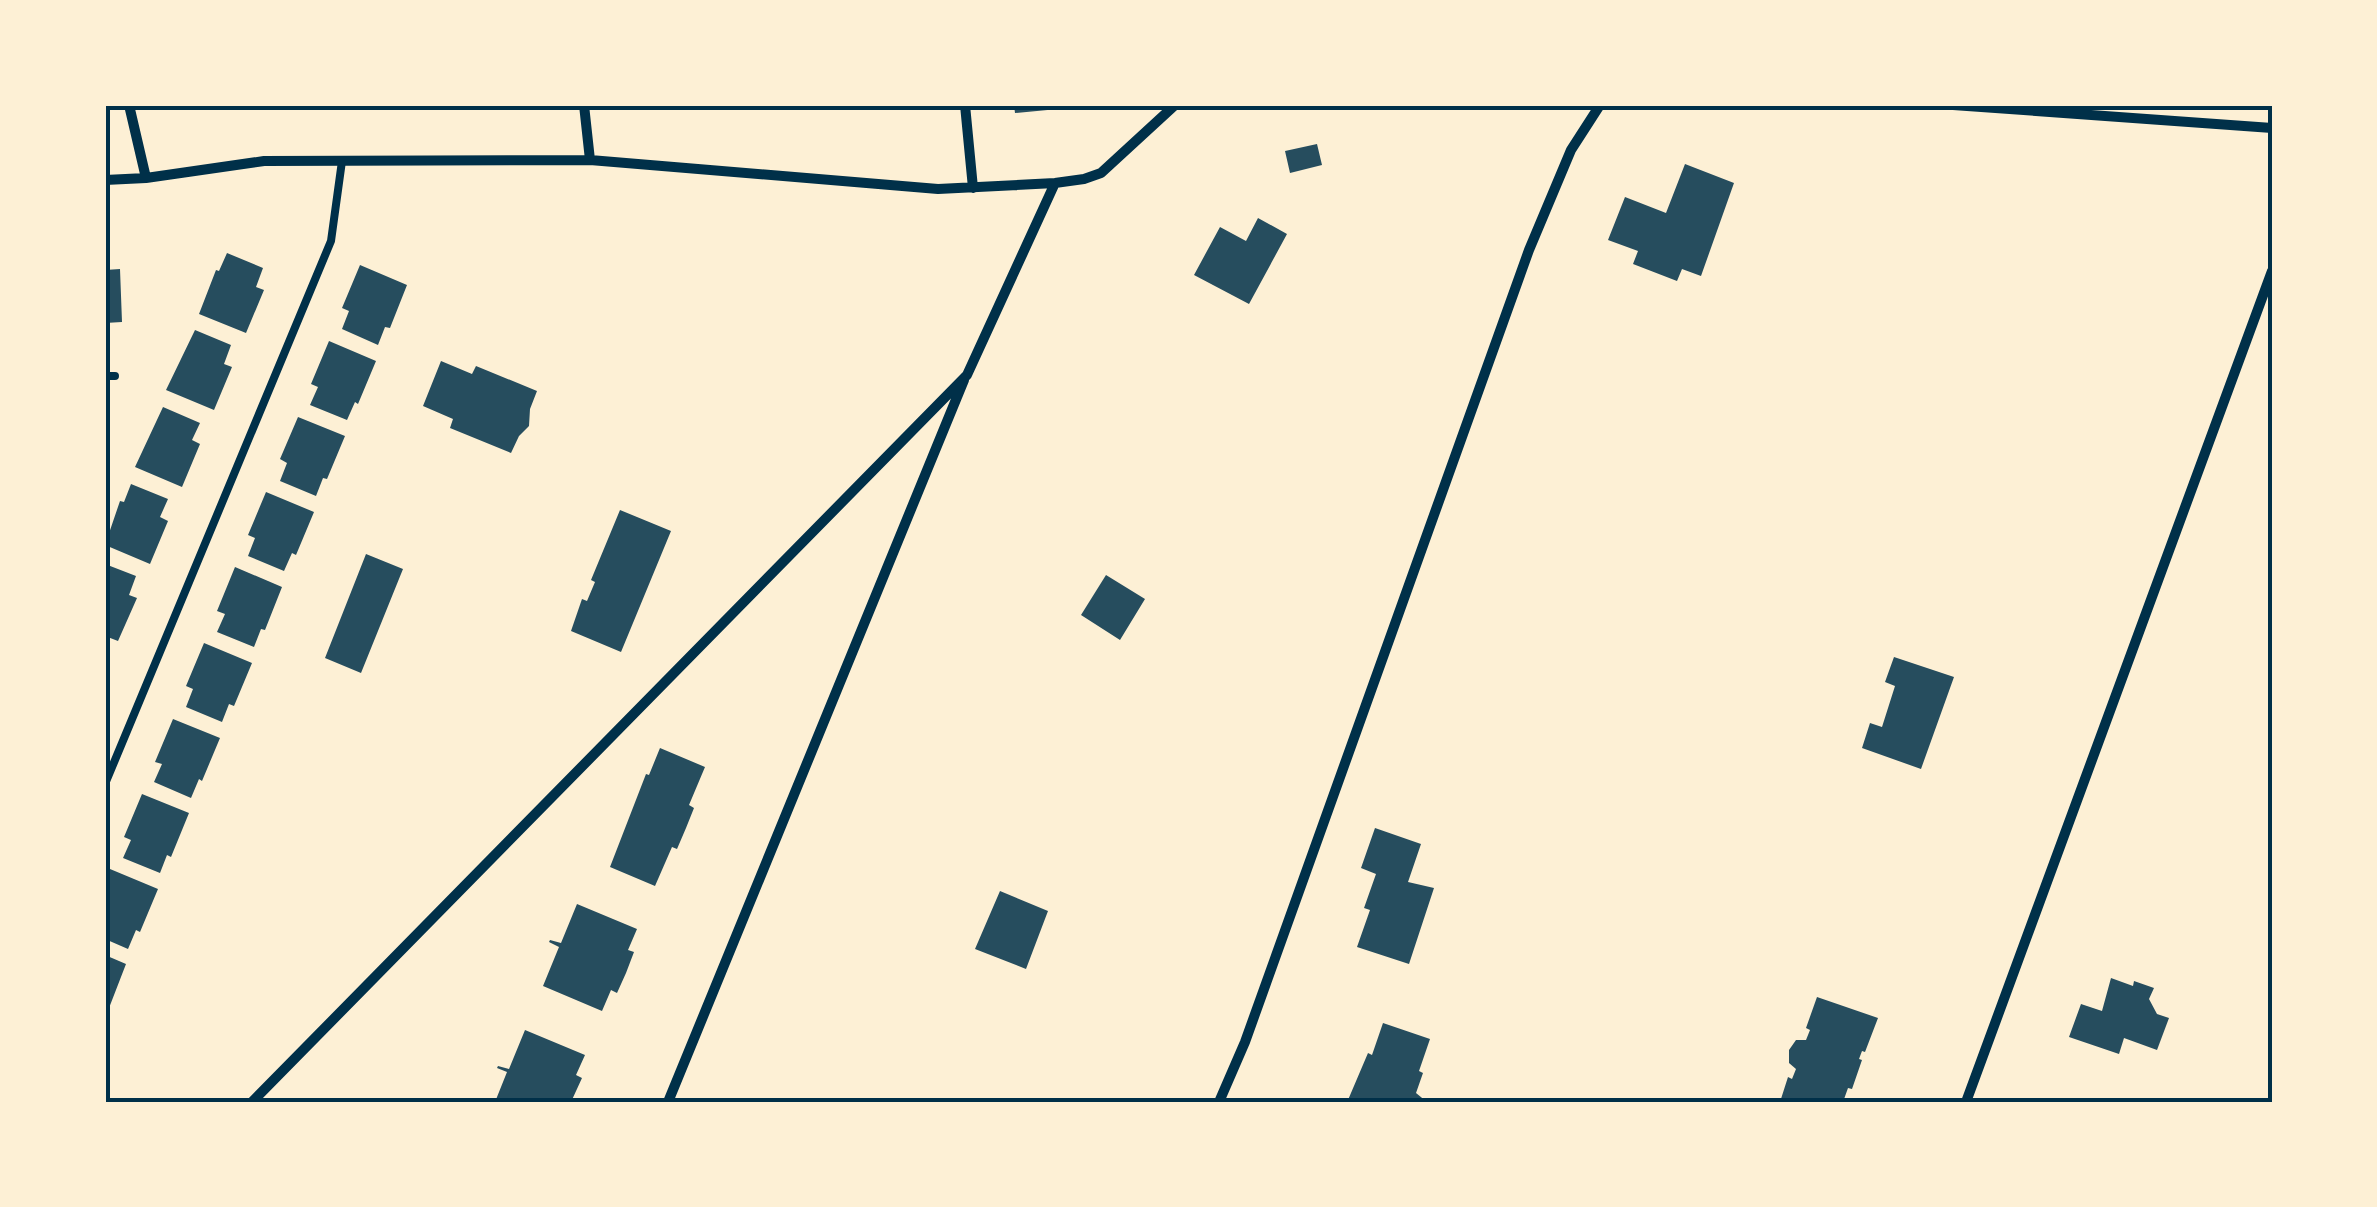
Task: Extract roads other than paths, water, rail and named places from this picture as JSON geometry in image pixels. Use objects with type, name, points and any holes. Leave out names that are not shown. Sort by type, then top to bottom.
[{"type":"street","points":[[129,105],[146,178]]},
{"type":"street","points":[[584,105],[590,160]]},
{"type":"street","points":[[965,105],[972,188]]},
{"type":"street","points":[[105,180],[264,161],[590,160],[938,189],[1055,183],[1084,180],[1101,173],[1176,105]]},
{"type":"street","points":[[1219,1102],[1245,1042],[1528,250],[1571,150],[1600,105]]},
{"type":"street","points":[[1952,105],[2272,128]]},
{"type":"street","points":[[668,1102],[967,375],[1055,183]]},
{"type":"street","points":[[1966,1102],[2272,271]]},
{"type":"street","points":[[252,1102],[967,375]]},
{"type":"lane","points":[[105,784],[331,241],[342,160]]},
{"type":"lane","points":[[105,376],[116,376]]}]
